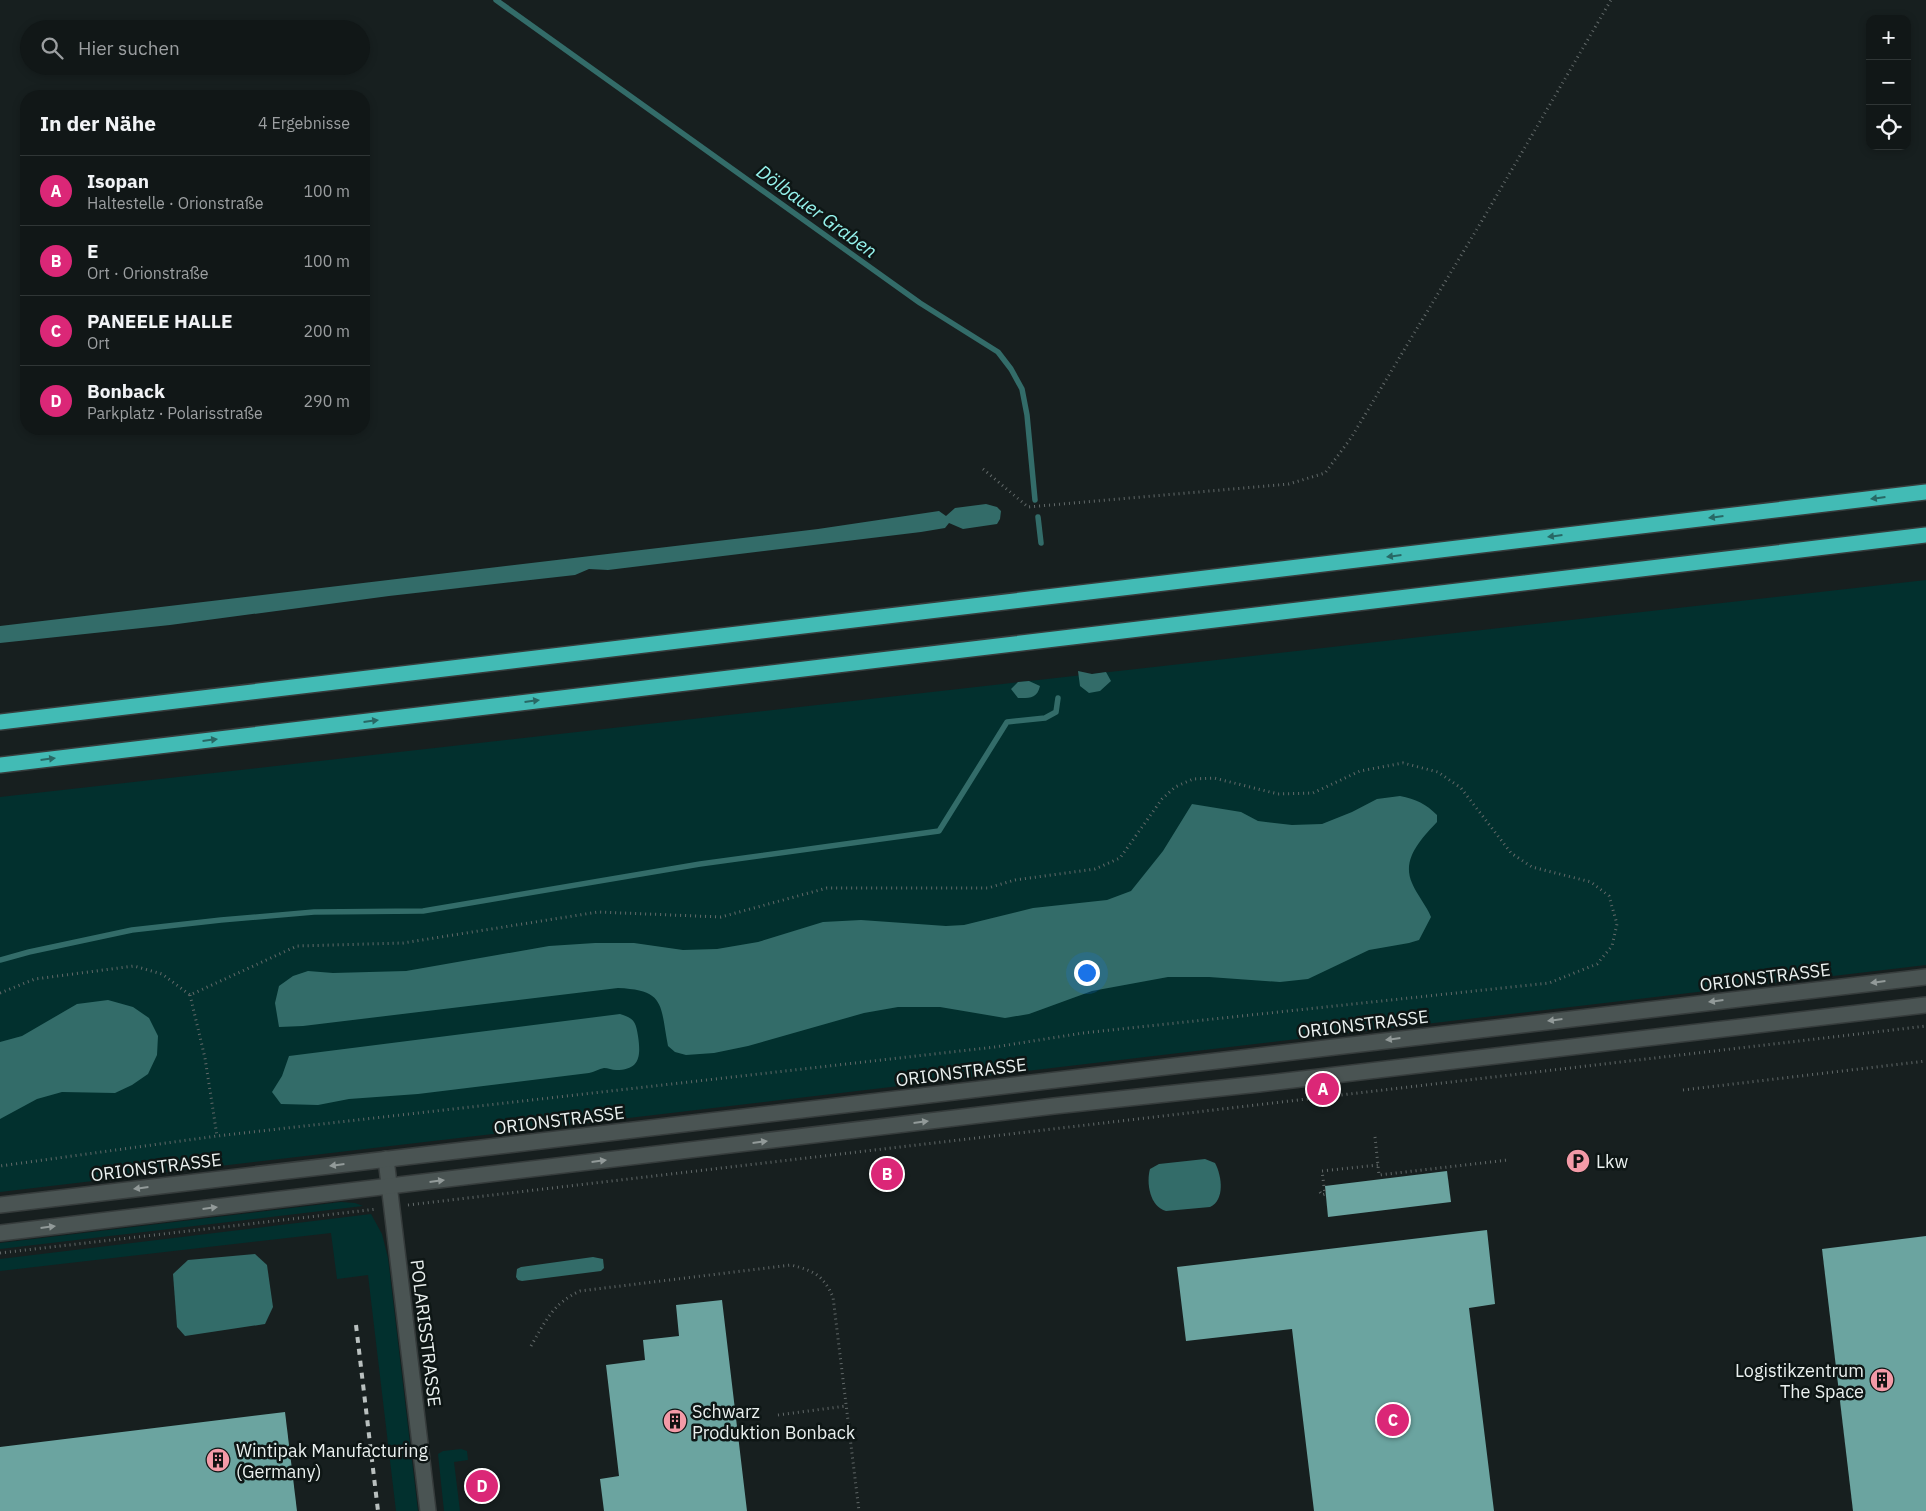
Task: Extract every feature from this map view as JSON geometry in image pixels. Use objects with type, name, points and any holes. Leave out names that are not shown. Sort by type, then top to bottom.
[{"type":"highway","points":[[0,722],[1926,492]]},
{"type":"highway","points":[[0,765],[1926,535]]},
{"type":"street","name":"ORIONSTRASSE","points":[[0,1205],[1926,977]]},
{"type":"street","points":[[0,1233],[1044,1107],[1277,1082],[1926,1005]]},
{"type":"street","name":"POLARISSTRASSE","points":[[386,1159],[428,1511]]},
{"type":"path","points":[[983,469],[1028,507],[1289,484],[1325,473],[1351,438],[1483,219],[1611,0]]},
{"type":"path","points":[[0,1166],[217,1136],[995,1047],[1083,1033],[1549,982],[1597,964],[1612,946],[1617,924],[1609,896],[1591,882],[1532,867],[1511,853],[1461,788],[1438,772],[1403,763],[1360,771],[1313,793],[1278,794],[1214,778],[1193,779],[1175,787],[1162,799],[1120,858],[1094,869],[1015,880],[988,888],[827,888],[721,917],[598,912],[403,943],[297,946],[190,995]]},
{"type":"path","points":[[0,993],[34,979],[134,966],[162,974],[190,995],[205,1058],[217,1136]]},
{"type":"path","points":[[0,1253],[1926,1026]]},
{"type":"path","points":[[1684,1090],[1926,1061]]},
{"type":"path","points":[[1375,1137],[1379,1177],[1508,1160]]},
{"type":"path","points":[[1320,1192],[1322,1195],[1325,1194],[1322,1171],[1378,1165]]},
{"type":"path","points":[[531,1346],[554,1309],[567,1296],[580,1291],[791,1266],[817,1274],[826,1283],[833,1297],[859,1511]]},
{"type":"path","points":[[778,1415],[846,1406]]},
{"type":"shaded area","points":[[986,504],[997,507],[1001,511],[997,524],[963,529],[949,523],[945,528],[921,532],[608,570],[589,569],[575,575],[389,596],[170,625],[0,643],[0,626],[818,529],[939,511],[946,516],[955,508]]},
{"type":"shaded area","points":[[1926,580],[1926,965],[0,1192],[0,797]]},
{"type":"shaded area","points":[[1078,671],[1092,674],[1106,672],[1111,681],[1100,691],[1089,693],[1080,686]]},
{"type":"shaded area","points":[[1029,681],[1040,686],[1039,690],[1035,696],[1018,698],[1011,689],[1018,682]]},
{"type":"shaded area","points":[[1400,796],[1420,802],[1437,815],[1437,822],[1415,849],[1409,866],[1412,883],[1431,917],[1419,940],[1369,950],[1308,979],[1280,982],[1209,977],[1168,977],[1092,991],[1029,1014],[1005,1018],[940,1007],[898,1007],[864,1013],[748,1046],[714,1053],[686,1055],[675,1052],[668,1046],[664,1020],[658,1002],[653,996],[634,989],[618,988],[303,1026],[279,1027],[275,1003],[279,986],[293,976],[308,971],[333,973],[406,971],[549,946],[595,943],[634,943],[683,950],[717,949],[758,942],[823,922],[861,920],[946,926],[964,925],[1033,908],[1107,900],[1131,891],[1163,851],[1192,804],[1241,812],[1258,821],[1292,825],[1322,824],[1377,799]]},
{"type":"shaded area","points":[[108,1000],[133,1007],[149,1018],[158,1036],[157,1055],[148,1074],[132,1085],[115,1093],[62,1092],[37,1099],[0,1119],[0,1042],[22,1036],[77,1004]]},
{"type":"shaded area","points":[[620,1014],[634,1021],[639,1043],[639,1056],[630,1068],[614,1070],[604,1068],[589,1073],[418,1094],[349,1099],[318,1105],[281,1104],[272,1092],[282,1076],[289,1056]]},
{"type":"shaded area","points":[[1205,1159],[1215,1163],[1219,1174],[1221,1187],[1215,1204],[1210,1207],[1166,1211],[1156,1205],[1150,1194],[1150,1169],[1159,1164]]},
{"type":"shaded area","points":[[341,1202],[355,1203],[363,1206],[0,1249],[0,1243]]},
{"type":"shaded area","points":[[371,1214],[382,1234],[388,1258],[418,1511],[396,1511],[368,1275],[337,1279],[331,1233],[0,1271],[0,1259]]},
{"type":"shaded area","points":[[255,1254],[267,1265],[273,1307],[265,1324],[185,1336],[177,1327],[173,1274],[188,1260]]},
{"type":"shaded area","points":[[593,1257],[603,1259],[604,1268],[601,1271],[522,1281],[516,1277],[517,1269],[521,1267]]},
{"type":"shaded area","points":[[461,1449],[467,1451],[468,1460],[454,1462],[460,1511],[444,1511],[438,1454],[443,1451]]},
{"type":"building","points":[[1447,1171],[1451,1202],[1328,1217],[1325,1186]]},
{"type":"building","points":[[1487,1230],[1495,1304],[1469,1308],[1494,1511],[1314,1511],[1292,1329],[1186,1341],[1177,1267]]},
{"type":"building","name":"Logistikzentrum The Space","points":[[1926,1236],[1926,1511],[1853,1511],[1822,1249]]},
{"type":"building","name":"Schwarz Produktion Bonback","points":[[722,1300],[747,1511],[604,1511],[600,1479],[619,1476],[606,1365],[645,1360],[643,1340],[679,1336],[676,1305]]},
{"type":"building","name":"Wintipak Manufacturing (Germany)","points":[[285,1412],[297,1511],[0,1511],[0,1447]]},
{"type":"waterway","name":"Dölbauer Graben","points":[[496,0],[920,303],[998,352],[1011,369],[1022,389],[1027,415],[1035,500]]},
{"type":"waterway","points":[[1038,517],[1041,543]]},
{"type":"waterway","points":[[0,960],[132,930],[314,912],[423,911],[700,864],[939,831],[1007,722],[1045,718],[1056,712],[1058,698]]},
{"type":"railway","points":[[356,1325],[378,1511]]},
{"type":"place","name":"Isopan","points":[[1323,1089]]},
{"type":"place","name":"Lkw","points":[[1578,1161]]},
{"type":"place","name":"E","points":[[887,1174]]},
{"type":"place","name":"Logistikzentrum The Space","points":[[1882,1380]]},
{"type":"place","name":"PANEELE HALLE","points":[[1393,1420]]},
{"type":"place","name":"Schwarz Produktion Bonback","points":[[675,1421]]},
{"type":"place","name":"Wintipak Manufacturing (Germany)","points":[[218,1460]]},
{"type":"place","name":"Bonback","points":[[482,1486]]}]
